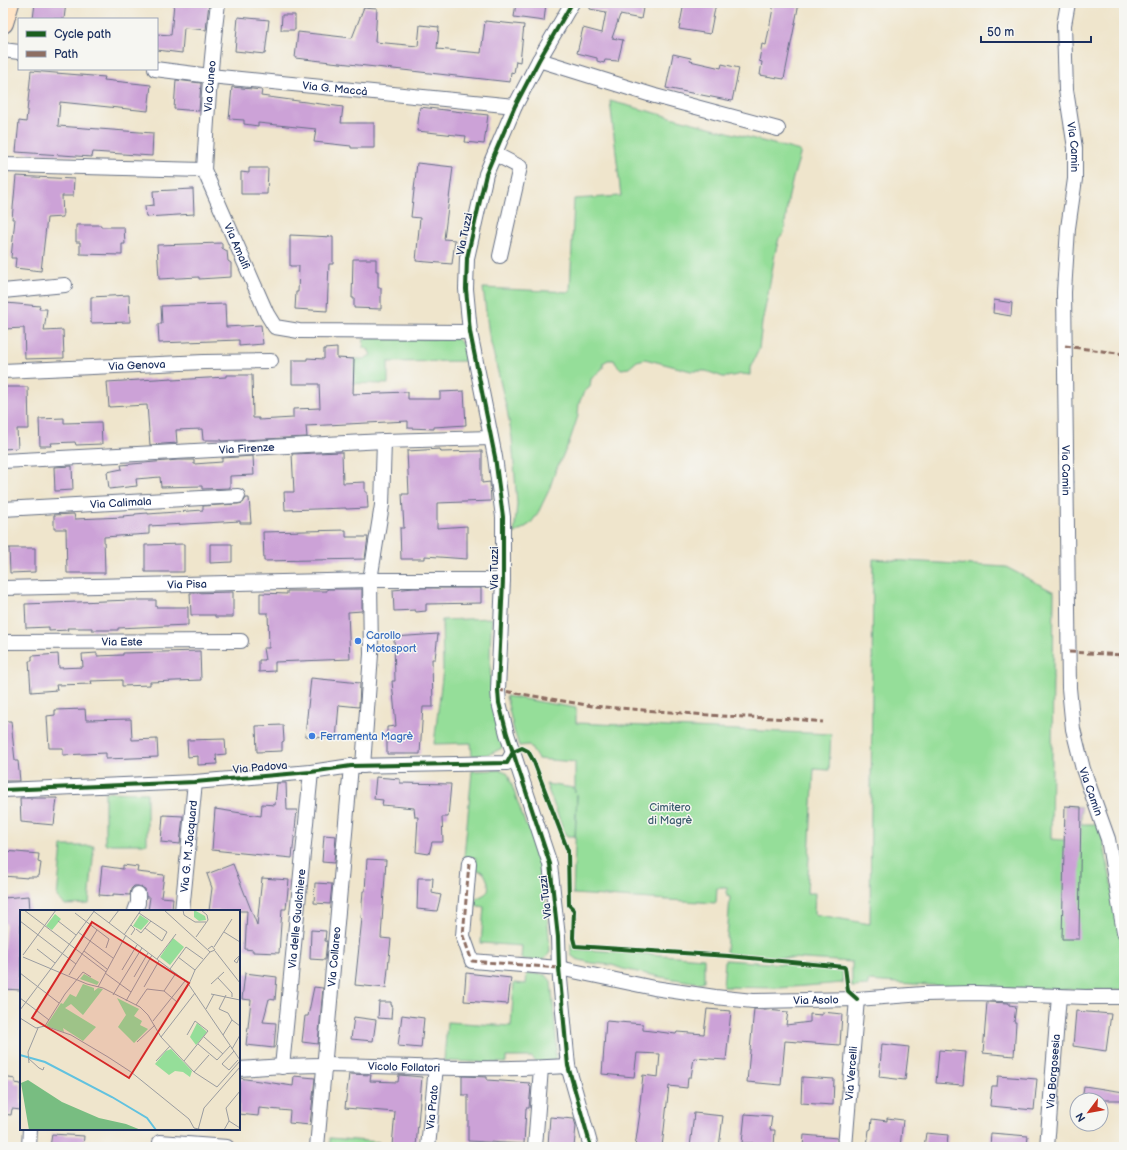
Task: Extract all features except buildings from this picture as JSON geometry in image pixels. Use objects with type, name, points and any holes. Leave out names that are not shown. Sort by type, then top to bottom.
[{"type":"street","points":[[3,24],[9,3]]},
{"type":"street","name":"Via Cuneo","points":[[204,170],[210,76],[218,3]]},
{"type":"street","name":"Via Tuzzi","points":[[572,3],[539,60],[515,106],[486,174],[467,258],[466,289],[470,332],[491,438],[503,517],[503,580],[498,690],[499,703],[513,752],[550,864],[558,937],[559,968],[568,1066],[591,1147]]},
{"type":"street","name":"Via Camin","points":[[1068,3],[1064,25],[1066,90],[1075,148],[1075,179],[1068,228],[1064,292],[1069,688],[1073,728],[1083,769],[1108,838],[1124,932]]},
{"type":"street","points":[[3,50],[18,52]]},
{"type":"street","points":[[539,60],[655,96],[778,129]]},
{"type":"street","name":"Via G. Maccà","points":[[158,69],[210,76],[515,106]]},
{"type":"street","points":[[495,154],[520,167],[500,256]]},
{"type":"street","points":[[3,165],[204,170]]},
{"type":"street","name":"Via Amalfi","points":[[204,170],[267,314],[275,327],[299,331],[470,332]]},
{"type":"street","points":[[3,291],[65,285]]},
{"type":"street","name":"Via Genova","points":[[3,371],[204,362],[271,361]]},
{"type":"street","name":"Via Firenze","points":[[3,461],[384,440],[491,438]]},
{"type":"street","points":[[357,766],[371,654],[370,580],[382,505],[384,440]]},
{"type":"street","name":"Via Calimala","points":[[3,509],[238,496]]},
{"type":"street","name":"Via Pisa","points":[[3,588],[370,580],[503,580]]},
{"type":"street","name":"Via Este","points":[[3,642],[241,641]]},
{"type":"street","name":"Via Padova","points":[[3,790],[195,782],[311,772],[357,766],[507,763],[513,752]]},
{"type":"street","name":"Via Collareo","points":[[317,1147],[323,1066],[357,766]]},
{"type":"street","name":"Via delle Gualchiere","points":[[282,1066],[311,772]]},
{"type":"street","name":"Via G. M. Jacquard","points":[[182,910],[195,782]]},
{"type":"street","name":"Via Asolo","points":[[469,863],[463,936],[472,961],[559,968],[654,988],[753,1001],[857,999],[923,994],[976,993],[1124,998]]},
{"type":"street","points":[[135,910],[138,903],[138,894]]},
{"type":"street","name":"Via Borgosesia","points":[[1047,1147],[1059,996]]},
{"type":"street","name":"Via Vercelli","points":[[845,1147],[857,999]]},
{"type":"street","name":"Vicolo Follatori","points":[[240,1069],[282,1066],[436,1068],[542,1068],[568,1066]]},
{"type":"street","name":"Via Prato","points":[[428,1147],[436,1068]]},
{"type":"street","points":[[535,1147],[542,1068]]},
{"type":"street","points":[[28,1147],[30,1130]]},
{"type":"street","points":[[160,1139],[228,1147]]},
{"type":"green space","points":[[610,101],[800,151],[788,200],[784,233],[779,238],[775,254],[762,323],[759,349],[750,368],[750,375],[742,374],[723,377],[706,371],[691,371],[645,359],[637,361],[629,368],[621,369],[614,360],[608,360],[603,363],[603,368],[591,379],[590,387],[584,392],[579,403],[578,416],[569,443],[537,515],[530,524],[514,534],[517,504],[512,438],[507,410],[489,335],[483,288],[570,292],[574,199],[621,196]]},
{"type":"green space","points":[[364,338],[458,339],[463,345],[467,361],[388,362],[388,384],[337,383],[354,359],[364,359],[371,355],[368,349],[363,348]]},
{"type":"green space","name":"Cimitero di Magrè","points":[[873,559],[1006,567],[1054,592],[1051,839],[1065,840],[1065,806],[1081,807],[1081,824],[1097,824],[1101,830],[1124,948],[1124,989],[973,988],[868,981],[868,986],[852,987],[852,962],[728,954],[726,951],[730,897],[727,896],[727,888],[717,888],[716,903],[573,894],[577,794],[575,836],[566,836],[546,784],[574,788],[575,793],[575,762],[538,759],[529,745],[519,746],[506,696],[576,708],[576,723],[831,734],[829,770],[814,769],[807,893],[815,893],[814,914],[870,924]]},
{"type":"green space","points":[[492,618],[490,644],[491,682],[502,748],[490,754],[472,756],[471,743],[434,744],[443,669],[442,620]]},
{"type":"green space","points":[[501,770],[508,774],[526,826],[530,825],[538,856],[546,903],[550,951],[542,960],[521,959],[522,946],[481,943],[484,907],[473,905],[476,899],[487,892],[488,883],[483,872],[474,869],[476,858],[464,857],[472,771]]},
{"type":"green space","points":[[105,792],[147,793],[147,844],[105,844]]},
{"type":"green space","points":[[62,846],[94,846],[89,904],[65,905],[57,897]]},
{"type":"green space","points":[[571,943],[576,949],[704,958],[704,981],[699,983],[661,977],[623,969],[612,965],[591,963],[576,959],[571,955]]},
{"type":"green space","points":[[725,960],[842,968],[843,983],[780,988],[723,987]]},
{"type":"green space","points":[[527,973],[546,975],[551,981],[557,1048],[554,1061],[537,1063],[532,1057],[506,1057],[506,1063],[444,1061],[447,1022],[511,1026],[514,983],[526,984]]},
{"type":"green space","points":[[330,1138],[379,1142],[379,1147],[330,1147]]},
{"type":"marked path","points":[[1065,346],[1124,354]]},
{"type":"marked path","points":[[1069,652],[1124,655]]},
{"type":"marked path","points":[[498,690],[592,706],[823,722]]},
{"type":"marked path","points":[[469,863],[463,936],[472,961],[559,968]]},
{"type":"cycle path","points":[[572,3],[539,60],[515,106],[486,174],[467,258],[466,289],[470,332],[495,457],[503,517],[503,580],[498,690],[499,703],[507,734],[550,864],[558,937],[559,968],[568,1066],[591,1147]]},
{"type":"cycle path","points":[[3,790],[195,782],[311,772],[351,766],[507,763],[513,752],[522,748],[528,751],[534,762],[568,851],[569,905],[574,910],[573,938],[575,946],[729,956],[845,967],[848,991],[857,999]]},
{"type":"place","name":"Carollo Motosport","points":[[358,641]]},
{"type":"place","name":"Ferramenta Magrè","points":[[312,736]]}]
